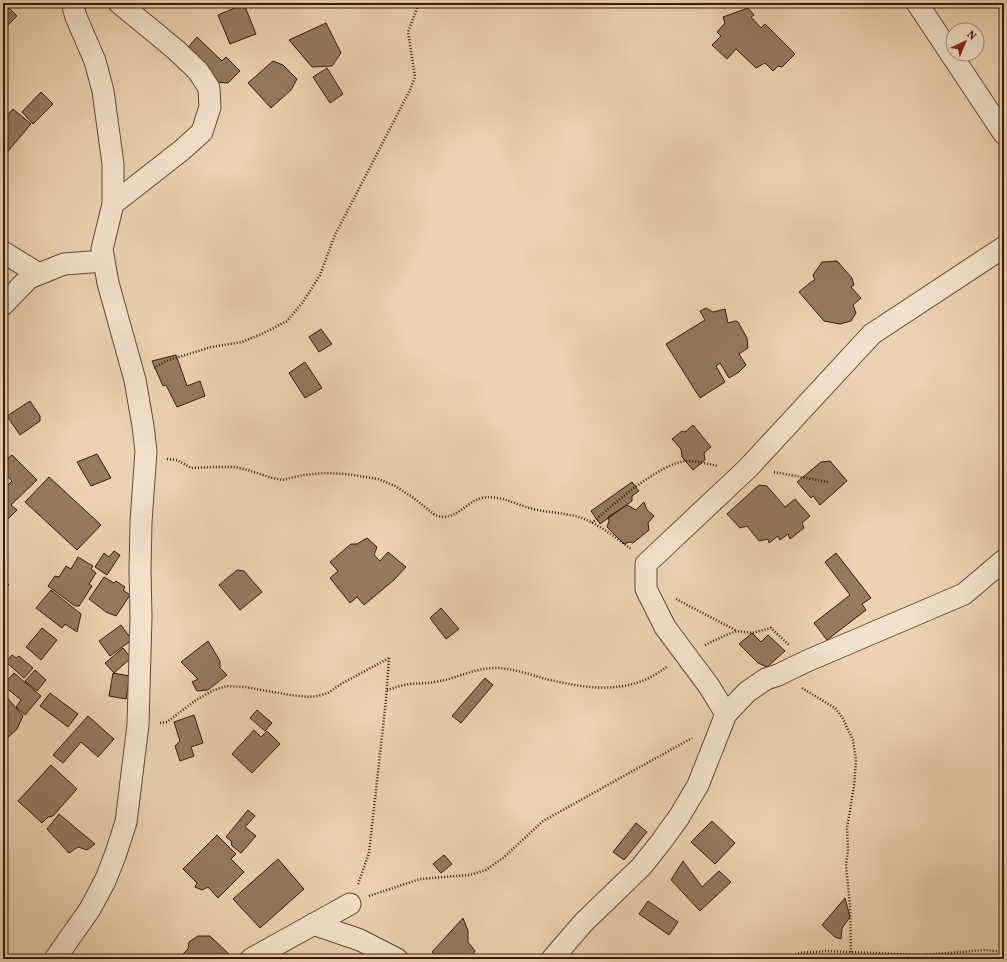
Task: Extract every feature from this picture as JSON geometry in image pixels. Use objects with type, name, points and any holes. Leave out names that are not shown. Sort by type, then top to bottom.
[{"type":"street","points":[[55,959],[90,909],[105,881],[126,822],[138,725],[142,617],[140,570],[141,528],[146,451],[135,380],[108,283],[102,249],[113,204],[113,164],[103,91],[95,61],[76,17],[72,3]]},
{"type":"street","points":[[113,204],[182,150],[202,132],[210,108],[210,88],[198,71],[176,50],[119,3]]},
{"type":"street","points":[[917,3],[1004,134]]},
{"type":"street","points":[[726,714],[708,686],[664,627],[646,589],[646,564],[748,468],[872,334],[1004,247]]},
{"type":"street","points":[[3,252],[39,274]]},
{"type":"street","points":[[3,305],[29,278],[64,264],[104,261]]},
{"type":"street","points":[[552,959],[584,922],[641,867],[662,842],[679,817],[698,784],[726,714],[747,692],[766,679],[964,594],[1004,560]]},
{"type":"street","points":[[250,959],[350,904]]},
{"type":"street","points":[[313,924],[360,940],[397,959]]},
{"type":"path","points":[[135,380],[166,361],[211,347],[242,342],[264,333],[287,321],[303,302],[320,275],[335,235],[410,90],[415,77],[408,32],[419,3]]},
{"type":"path","points":[[145,461],[171,459],[177,460],[191,468],[234,467],[282,480],[303,475],[324,473],[347,474],[378,479],[395,486],[439,517],[452,515],[481,498],[504,498],[525,507],[581,518],[592,523],[632,550],[646,564]]},
{"type":"path","points":[[671,595],[737,631],[752,633],[771,628],[808,661]]},
{"type":"path","points":[[387,690],[409,684],[435,682],[470,671],[486,668],[500,668],[523,672],[547,679],[599,688],[619,687],[637,683],[651,677],[685,655],[737,631]]},
{"type":"path","points":[[138,725],[167,722],[196,700],[214,690],[227,686],[245,687],[308,697],[328,694],[342,684],[389,658],[387,690],[368,852],[364,871],[350,904]]},
{"type":"path","points":[[799,686],[835,708],[842,717],[853,740],[856,760],[854,786],[847,828],[848,850],[846,864],[852,952],[851,959]]},
{"type":"path","points":[[350,904],[360,898],[420,880],[470,875],[486,870],[503,858],[543,821],[695,737]]},
{"type":"path","points":[[781,959],[800,953],[826,951],[922,955],[985,950],[1004,952]]},
{"type":"building","points":[[244,4],[256,34],[230,44],[218,15]]},
{"type":"building","points":[[6,5],[17,16],[3,30],[3,8]]},
{"type":"building","points":[[748,8],[754,15],[751,17],[761,28],[765,24],[795,54],[782,67],[778,66],[773,71],[765,63],[756,68],[736,49],[727,59],[712,45],[721,36],[717,32],[725,23],[723,17]]},
{"type":"building","points":[[326,23],[341,53],[332,66],[312,67],[289,40]]},
{"type":"building","points":[[197,37],[222,61],[226,57],[240,71],[228,83],[214,82],[184,52]]},
{"type":"building","points":[[273,61],[283,65],[297,79],[291,90],[271,108],[248,83]]},
{"type":"building","points":[[327,68],[343,94],[330,103],[313,77]]},
{"type":"building","points":[[41,92],[53,104],[33,124],[22,112]]},
{"type":"building","points":[[13,109],[31,124],[3,157],[3,120]]},
{"type":"building","points":[[837,261],[852,278],[854,285],[851,287],[861,298],[853,305],[856,313],[851,321],[840,324],[824,321],[799,292],[815,280],[813,275],[822,262]]},
{"type":"building","points":[[706,308],[713,312],[725,309],[728,323],[735,321],[738,322],[747,338],[748,348],[739,354],[746,365],[739,372],[729,378],[720,363],[716,366],[725,382],[700,398],[666,344],[705,320],[700,311]]},
{"type":"building","points":[[321,329],[332,344],[319,352],[309,337]]},
{"type":"building","points":[[176,355],[187,386],[200,381],[205,396],[177,407],[166,385],[163,386],[152,361]]},
{"type":"building","points":[[305,362],[322,388],[305,398],[289,373]]},
{"type":"building","points":[[30,401],[40,416],[40,421],[20,435],[7,416]]},
{"type":"building","points":[[693,425],[711,447],[704,453],[705,460],[693,470],[682,457],[681,449],[672,439],[682,431],[685,432]]},
{"type":"building","points":[[97,454],[111,478],[91,486],[77,462]]},
{"type":"building","points":[[12,455],[37,480],[11,505],[17,510],[3,524],[3,490],[12,481],[3,471],[3,462]]},
{"type":"building","points":[[830,461],[847,481],[820,505],[813,496],[811,498],[797,482],[821,462]]},
{"type":"building","points":[[49,477],[101,525],[77,550],[25,502]]},
{"type":"building","points":[[632,482],[639,491],[632,496],[632,501],[600,524],[591,511]]},
{"type":"building","points":[[759,485],[767,486],[785,507],[795,499],[810,516],[802,523],[804,528],[790,539],[788,534],[780,540],[778,536],[769,543],[768,539],[759,541],[747,526],[740,528],[727,514]]},
{"type":"building","points":[[644,502],[647,510],[654,516],[648,523],[649,530],[633,543],[629,542],[624,544],[607,527],[609,521],[608,517],[627,505],[636,510]]},
{"type":"building","points":[[367,538],[377,547],[374,555],[380,561],[388,552],[406,567],[394,580],[364,605],[357,597],[350,603],[330,578],[338,571],[330,562],[351,544],[357,544]]},
{"type":"building","points":[[114,551],[120,555],[107,575],[95,567],[104,553],[109,557]]},
{"type":"building","points":[[836,553],[871,598],[862,604],[866,610],[827,640],[814,623],[850,595],[825,562]]},
{"type":"building","points":[[78,557],[93,566],[91,569],[96,573],[89,584],[92,586],[79,606],[75,606],[48,586],[55,576],[59,577],[66,566],[71,569]]},
{"type":"building","points":[[237,570],[244,571],[262,592],[240,610],[219,585]]},
{"type":"building","points":[[104,577],[114,583],[116,581],[125,587],[123,590],[130,595],[116,616],[106,612],[89,599]]},
{"type":"building","points":[[3,579],[9,585],[4,590],[7,592],[3,597]]},
{"type":"building","points":[[51,590],[81,614],[77,632],[65,624],[62,628],[36,608]]},
{"type":"building","points":[[441,608],[459,629],[446,639],[430,618]]},
{"type":"building","points":[[121,625],[132,640],[110,656],[99,641]]},
{"type":"building","points":[[42,628],[57,640],[41,660],[26,647]]},
{"type":"building","points":[[752,633],[761,642],[768,635],[785,651],[767,667],[758,663],[739,644]]},
{"type":"building","points":[[208,641],[220,661],[220,668],[227,675],[208,690],[197,691],[192,682],[198,679],[181,662]]},
{"type":"building","points":[[123,648],[131,658],[114,673],[105,663]]},
{"type":"building","points":[[12,655],[16,658],[19,656],[33,668],[24,678],[6,662]]},
{"type":"building","points":[[35,670],[46,680],[37,691],[25,681]]},
{"type":"building","points":[[14,673],[41,696],[25,715],[16,707],[21,700],[3,685]]},
{"type":"building","points":[[113,673],[130,676],[126,699],[109,696]]},
{"type":"building","points":[[485,678],[493,685],[461,723],[452,716]]},
{"type":"building","points":[[3,693],[23,716],[17,729],[3,742]]},
{"type":"building","points":[[50,693],[78,714],[68,727],[40,706]]},
{"type":"building","points":[[257,710],[272,723],[265,731],[250,718]]},
{"type":"building","points":[[194,715],[203,743],[191,747],[194,756],[180,761],[175,746],[180,741],[174,722]]},
{"type":"building","points":[[88,716],[114,739],[98,757],[81,742],[63,763],[53,755]]},
{"type":"building","points":[[254,730],[261,737],[267,731],[280,744],[252,773],[232,754]]},
{"type":"building","points":[[51,765],[77,789],[53,816],[48,817],[42,823],[18,801]]},
{"type":"building","points":[[248,810],[255,816],[245,827],[256,836],[241,853],[232,846],[231,841],[226,837]]},
{"type":"building","points":[[59,814],[95,844],[87,850],[78,847],[69,853],[47,829]]},
{"type":"building","points":[[712,821],[735,843],[715,864],[691,842]]},
{"type":"building","points":[[636,823],[647,832],[624,860],[613,852]]},
{"type":"building","points":[[217,835],[236,854],[231,859],[244,872],[218,898],[208,887],[202,890],[195,887],[197,883],[183,869]]},
{"type":"building","points":[[444,855],[452,864],[441,873],[433,864]]},
{"type":"building","points":[[278,859],[304,889],[260,928],[233,899]]},
{"type":"building","points":[[683,861],[702,887],[719,871],[731,882],[700,911],[671,880]]},
{"type":"building","points":[[845,898],[850,917],[842,928],[841,939],[835,937],[822,925]]},
{"type":"building","points":[[648,901],[678,922],[669,935],[639,914]]},
{"type":"building","points":[[463,918],[468,931],[468,942],[475,951],[470,959],[440,959],[432,952]]},
{"type":"building","points":[[198,936],[210,936],[230,955],[226,959],[178,959],[188,949],[189,942]]}]
